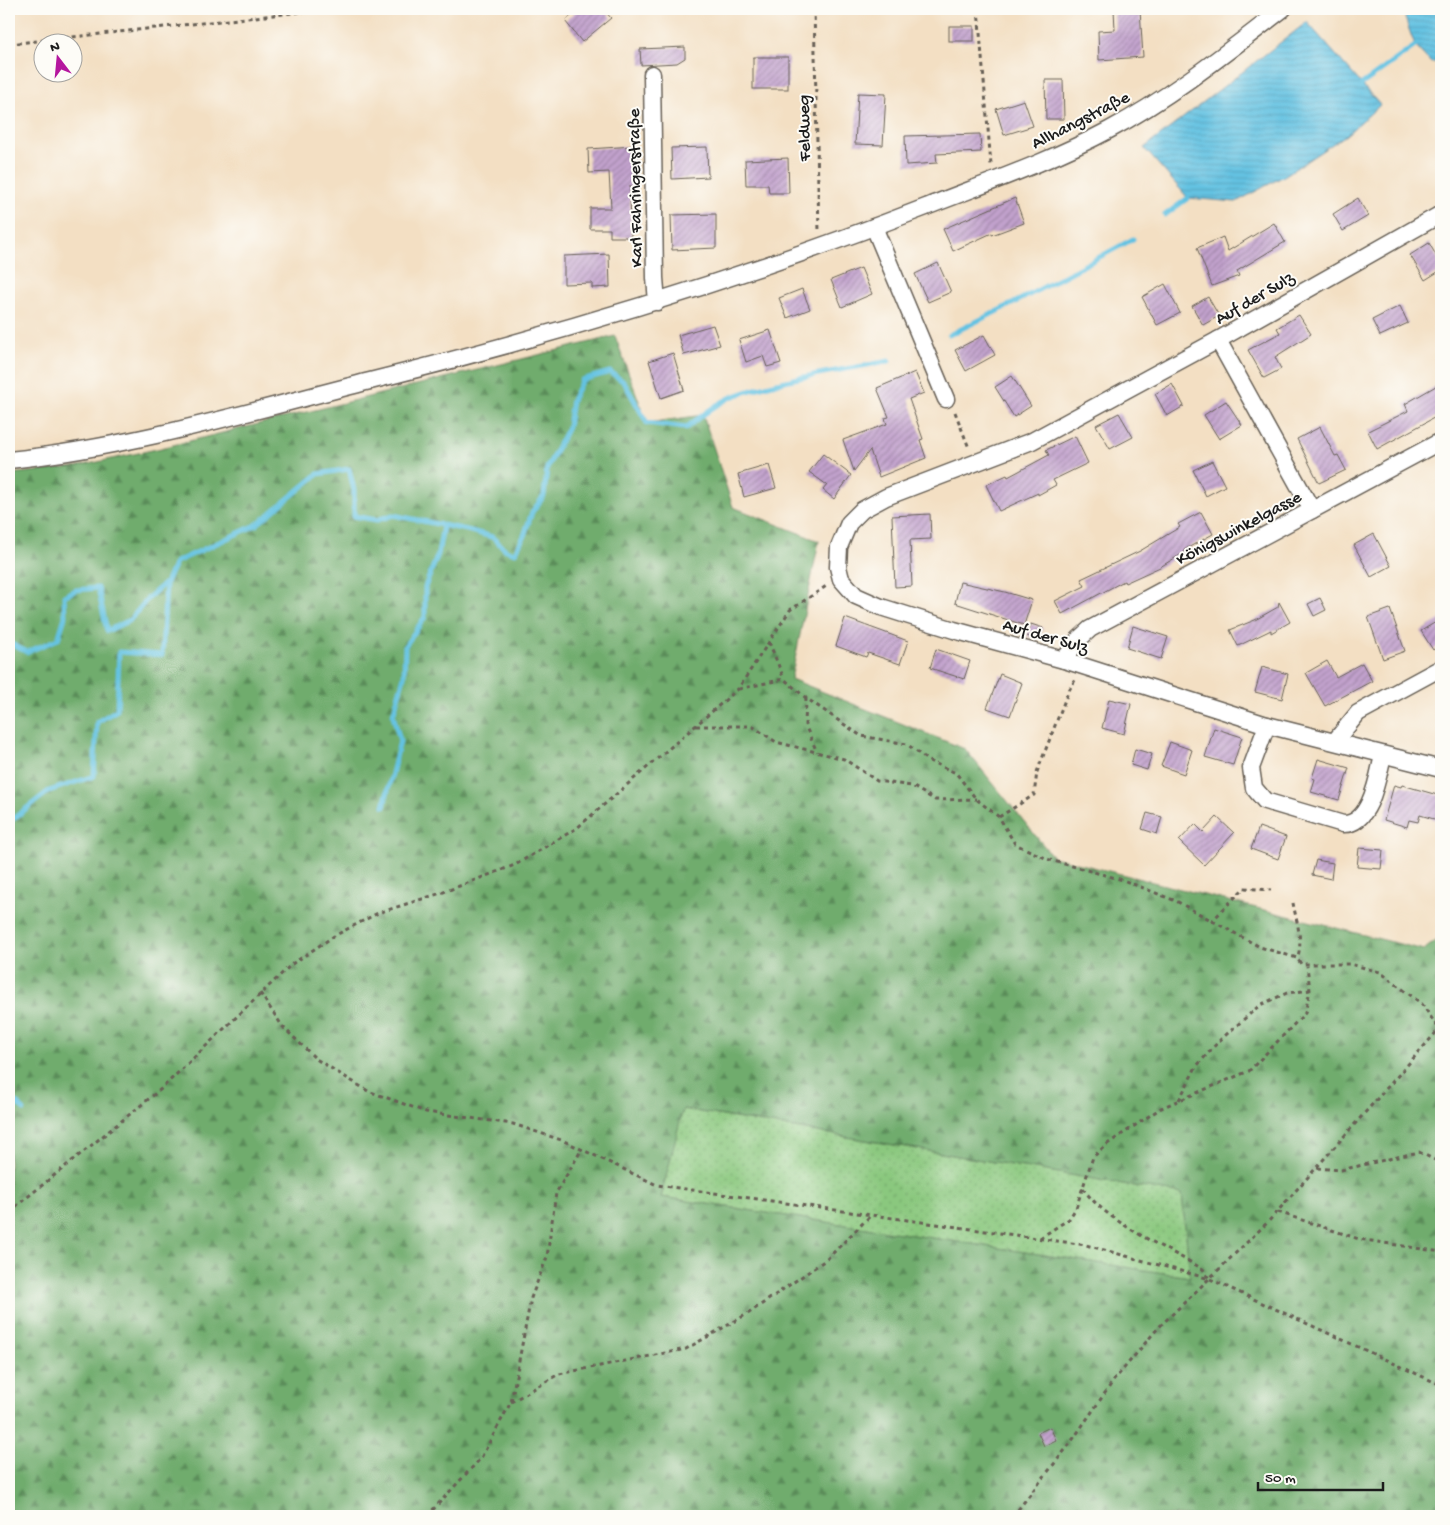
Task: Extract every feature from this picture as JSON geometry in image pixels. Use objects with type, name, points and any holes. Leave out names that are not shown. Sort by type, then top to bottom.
[{"type":"street","name":"Allhangstraße","points":[[9,460],[130,441],[492,350],[657,302],[819,247],[1045,160],[1110,130],[1197,75],[1283,9]]},
{"type":"street","name":"Karl Fahringerstraße","points":[[652,74],[657,302]]},
{"type":"street","name":"Auf der Sulz","points":[[1441,214],[1218,340],[1032,441],[886,497],[862,510],[849,523],[839,547],[838,566],[841,579],[856,596],[881,607],[954,630],[1064,660],[1267,725],[1441,769]]},
{"type":"street","points":[[874,227],[946,399]]},
{"type":"street","points":[[1218,340],[1312,510]]},
{"type":"street","name":"Königswinkelgasse","points":[[1064,660],[1078,640],[1090,629],[1441,440]]},
{"type":"street","points":[[1335,741],[1358,714],[1441,668]]},
{"type":"street","points":[[1267,725],[1251,768],[1254,788],[1265,802],[1343,824],[1351,825],[1360,818],[1372,799],[1383,755]]},
{"type":"path","points":[[9,44],[328,9]]},
{"type":"path","name":"Feldweg","points":[[814,9],[819,247]]},
{"type":"path","points":[[978,9],[989,158],[996,179]]},
{"type":"path","points":[[946,399],[954,407],[976,464]]},
{"type":"path","points":[[9,1212],[161,1089],[292,964],[334,936],[378,912],[441,893],[516,865],[577,828],[738,689],[790,610],[821,588],[841,579]]},
{"type":"path","points":[[769,642],[784,679],[806,698],[861,736],[907,744],[927,760],[956,773],[976,799],[999,817],[1015,844],[1050,860],[1123,880],[1176,901],[1260,947],[1297,958],[1301,964],[1307,966],[1321,963],[1350,964],[1380,972],[1422,1004],[1441,1030],[1278,1212],[1145,1342],[1114,1380],[1069,1444],[1013,1516]]},
{"type":"path","points":[[999,817],[1034,795],[1037,772],[1068,692],[1083,666]]},
{"type":"path","points":[[738,689],[784,679]]},
{"type":"path","points":[[806,698],[805,725],[817,752]]},
{"type":"path","points":[[696,726],[752,726],[776,742],[844,759],[877,781],[912,786],[935,800],[976,799]]},
{"type":"path","points":[[1212,922],[1244,888],[1271,890]]},
{"type":"path","points":[[1293,903],[1300,952],[1297,958]]},
{"type":"path","points":[[1040,1239],[1069,1219],[1076,1208],[1093,1157],[1106,1145],[1161,1108],[1249,1071],[1305,1013],[1310,990],[1307,966]]},
{"type":"path","points":[[1179,1100],[1196,1067],[1219,1042],[1260,1005],[1287,993],[1310,990]]},
{"type":"path","points":[[260,993],[283,1027],[316,1059],[368,1090],[426,1112],[513,1124],[564,1141],[657,1185],[1086,1245],[1210,1279],[1441,1385]]},
{"type":"path","points":[[427,1516],[480,1458],[511,1402],[531,1298],[547,1257],[556,1193],[582,1149]]},
{"type":"path","points":[[1317,1168],[1341,1170],[1419,1152],[1435,1160],[1441,1153]]},
{"type":"path","points":[[1083,1188],[1090,1199],[1108,1214],[1203,1269],[1210,1279]]},
{"type":"path","points":[[1278,1212],[1359,1239],[1441,1252]]},
{"type":"path","points":[[511,1402],[559,1374],[686,1349],[749,1313],[827,1259],[871,1215]]},
{"type":"green space","points":[[615,336],[647,423],[703,415],[733,507],[819,541],[791,679],[965,749],[1053,857],[1424,950],[1441,936],[1441,1516],[9,1516],[9,474],[75,467],[161,448]],"holes":[[[683,1109],[1182,1194],[1190,1277],[661,1197]]]},
{"type":"green space","points":[[682,1109],[1182,1194],[1190,1277],[661,1197]]},
{"type":"water","points":[[1409,9],[1441,9],[1441,61],[1431,63],[1415,46],[1405,18]]},
{"type":"water","points":[[1307,22],[1380,105],[1346,135],[1284,176],[1236,202],[1188,198],[1144,148]]},
{"type":"building","points":[[579,9],[603,9],[611,18],[582,42],[565,21]]},
{"type":"building","points":[[1114,9],[1140,9],[1143,57],[1099,60],[1098,31],[1115,30]]},
{"type":"building","points":[[949,26],[974,26],[974,41],[949,41]]},
{"type":"building","points":[[685,47],[685,58],[677,63],[641,65],[640,49]]},
{"type":"building","points":[[753,57],[788,57],[788,89],[753,89]]},
{"type":"building","points":[[1045,80],[1063,80],[1064,119],[1046,119]]},
{"type":"building","points":[[858,93],[886,94],[883,145],[855,144]]},
{"type":"building","points":[[1024,100],[1033,126],[1004,135],[996,109]]},
{"type":"building","points":[[980,134],[981,152],[936,154],[937,163],[906,165],[905,136]]},
{"type":"building","points":[[634,146],[636,186],[630,186],[631,237],[610,237],[610,229],[590,229],[590,208],[611,208],[609,172],[589,173],[588,149]]},
{"type":"building","points":[[707,147],[708,177],[672,179],[671,148]]},
{"type":"building","points":[[788,158],[789,193],[769,193],[768,185],[746,185],[745,160]]},
{"type":"building","points":[[1015,198],[1024,223],[992,235],[992,233],[953,251],[943,229]]},
{"type":"building","points":[[1358,198],[1368,216],[1343,231],[1333,214]]},
{"type":"building","points":[[716,214],[716,248],[672,250],[671,215]]},
{"type":"building","points":[[1274,223],[1285,242],[1237,271],[1239,276],[1212,286],[1197,248],[1223,237],[1228,251]]},
{"type":"building","points":[[1429,243],[1441,264],[1441,270],[1425,280],[1410,255]]},
{"type":"building","points":[[609,254],[610,287],[592,288],[592,283],[564,284],[564,256]]},
{"type":"building","points":[[938,263],[951,292],[928,302],[915,274]]},
{"type":"building","points":[[861,268],[872,294],[842,307],[831,280]]},
{"type":"building","points":[[1165,284],[1180,313],[1157,325],[1142,297]]},
{"type":"building","points":[[802,289],[810,309],[787,318],[779,298]]},
{"type":"building","points":[[1208,297],[1219,316],[1203,325],[1192,306]]},
{"type":"building","points":[[1400,306],[1408,323],[1380,336],[1372,320]]},
{"type":"building","points":[[1299,315],[1311,334],[1275,357],[1281,369],[1264,378],[1248,350],[1280,333],[1277,328]]},
{"type":"building","points":[[713,325],[720,345],[684,355],[678,335]]},
{"type":"building","points":[[770,330],[781,363],[767,367],[763,356],[746,362],[739,340]]},
{"type":"building","points":[[984,335],[995,355],[966,371],[955,350]]},
{"type":"building","points":[[673,353],[684,390],[661,398],[649,361]]},
{"type":"building","points":[[915,372],[924,393],[909,399],[923,439],[920,440],[926,458],[879,477],[870,450],[854,471],[843,440],[887,424],[885,418],[889,417],[877,388]]},
{"type":"building","points":[[1012,376],[1031,406],[1014,417],[995,387]]},
{"type":"building","points":[[1441,383],[1441,414],[1377,449],[1368,431],[1408,411],[1405,404]]},
{"type":"building","points":[[1172,384],[1184,406],[1167,416],[1155,394]]},
{"type":"building","points":[[1226,401],[1242,425],[1219,439],[1204,415]]},
{"type":"building","points":[[1119,413],[1133,437],[1110,449],[1096,425]]},
{"type":"building","points":[[1320,427],[1335,456],[1338,455],[1346,470],[1319,483],[1297,439]]},
{"type":"building","points":[[1075,436],[1088,463],[1053,480],[1056,485],[1038,495],[1038,493],[999,511],[986,485],[1007,475],[1008,477],[1049,455],[1046,450]]},
{"type":"building","points":[[823,454],[851,475],[834,499],[823,490],[827,485],[809,472]]},
{"type":"building","points":[[1212,461],[1225,486],[1206,496],[1193,470]]},
{"type":"building","points":[[769,465],[776,488],[744,497],[738,474]]},
{"type":"building","points":[[1201,512],[1213,534],[1184,550],[1185,552],[1160,567],[1125,583],[1124,581],[1062,614],[1055,601],[1085,586],[1081,579],[1140,551],[1180,527],[1178,524]]},
{"type":"building","points":[[930,514],[931,539],[910,540],[912,586],[895,587],[892,516]]},
{"type":"building","points":[[1374,534],[1391,566],[1371,577],[1354,545]]},
{"type":"building","points":[[960,582],[1032,600],[1024,625],[955,603]]},
{"type":"building","points":[[1320,598],[1326,610],[1314,616],[1308,604]]},
{"type":"building","points":[[1279,602],[1290,622],[1271,633],[1271,630],[1238,646],[1230,630],[1255,620],[1278,607]]},
{"type":"building","points":[[1390,609],[1405,651],[1383,659],[1368,617]]},
{"type":"building","points":[[845,618],[908,641],[900,664],[868,653],[866,657],[836,646]]},
{"type":"building","points":[[1441,619],[1441,644],[1433,650],[1421,631]]},
{"type":"building","points":[[1031,624],[1043,628],[1039,640],[1027,636]]},
{"type":"building","points":[[1133,626],[1168,637],[1161,659],[1127,648]]},
{"type":"building","points":[[936,649],[970,661],[964,679],[930,668]]},
{"type":"building","points":[[1327,661],[1336,677],[1362,663],[1372,681],[1325,706],[1306,673]]},
{"type":"building","points":[[1262,667],[1288,674],[1282,699],[1255,692]]},
{"type":"building","points":[[1000,674],[1022,683],[1010,716],[987,708]]},
{"type":"building","points":[[1109,699],[1131,704],[1124,734],[1102,728]]},
{"type":"building","points":[[1214,728],[1242,737],[1233,765],[1205,757]]},
{"type":"building","points":[[1170,742],[1192,750],[1184,774],[1161,766]]},
{"type":"building","points":[[1135,749],[1152,754],[1147,770],[1131,765]]},
{"type":"building","points":[[1318,759],[1349,768],[1339,800],[1311,792],[1315,779],[1312,778]]},
{"type":"building","points":[[1394,785],[1401,787],[1402,785],[1441,796],[1441,821],[1420,815],[1418,822],[1409,820],[1407,827],[1384,820]]},
{"type":"building","points":[[1147,813],[1162,817],[1157,834],[1142,829]]},
{"type":"building","points":[[1217,817],[1234,833],[1204,865],[1179,841],[1195,824],[1203,832]]},
{"type":"building","points":[[1259,827],[1286,837],[1278,859],[1251,849]]},
{"type":"building","points":[[1359,848],[1383,850],[1381,869],[1357,867]]},
{"type":"building","points":[[1316,860],[1333,863],[1331,879],[1312,875]]},
{"type":"building","points":[[1050,1427],[1056,1440],[1044,1446],[1038,1433]]},
{"type":"waterway","points":[[1362,84],[1415,46]]},
{"type":"waterway","points":[[1165,215],[1188,198]]},
{"type":"waterway","points":[[949,335],[1014,303],[1133,239]]},
{"type":"waterway","points":[[9,822],[49,791],[94,776],[97,722],[117,710],[119,652],[162,655],[166,582],[176,562],[256,525],[318,474],[349,469],[354,490],[354,516],[377,520],[393,515],[467,530],[492,537],[506,550],[515,553],[524,536],[532,512],[544,496],[547,468],[568,427],[572,400],[582,380],[610,372],[624,382],[647,423],[686,428],[721,402],[734,396],[772,384],[889,361]]},
{"type":"waterway","points":[[384,806],[400,741],[393,715],[404,677],[405,646],[425,617],[425,587],[438,554],[443,526]]},
{"type":"waterway","points":[[9,643],[27,652],[58,639],[65,617],[64,596],[76,590],[98,588],[107,631],[130,620],[149,597],[166,582]]},
{"type":"waterway","points":[[9,1096],[24,1110]]}]
